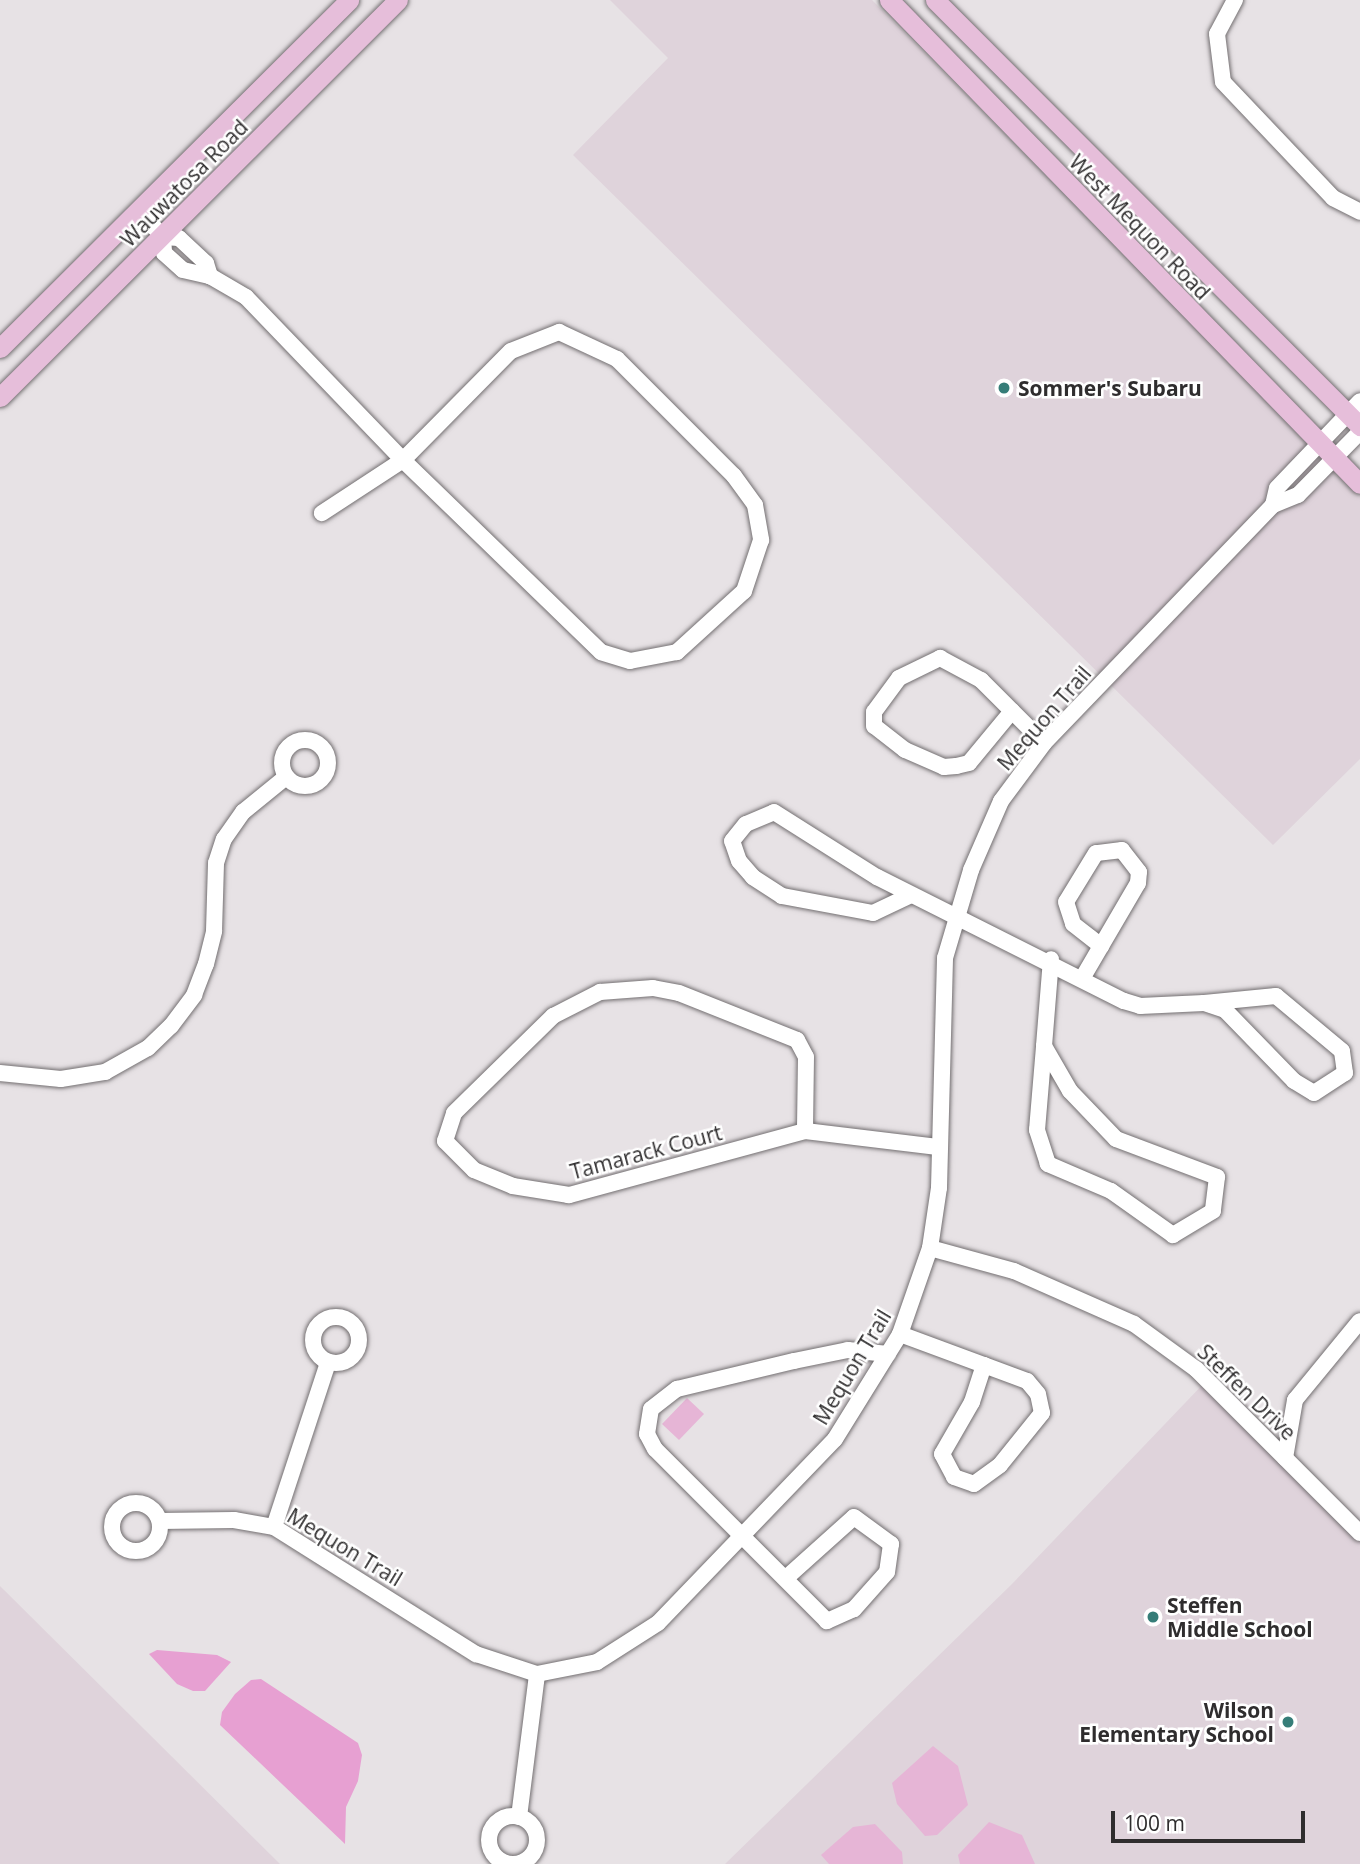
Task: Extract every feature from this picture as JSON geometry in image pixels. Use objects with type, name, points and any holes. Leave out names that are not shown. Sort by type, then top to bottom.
[{"type":"main road","name":"Wauwatosa Road","points":[[0,348],[349,0]]},
{"type":"main road","name":"Wauwatosa Road","points":[[0,397],[398,0]]},
{"type":"main road","name":"West Mequon Road","points":[[889,0],[1360,484]]},
{"type":"main road","name":"West Mequon Road","points":[[935,0],[1356,413]]},
{"type":"street","points":[[1235,0],[1217,34],[1223,82],[1333,198],[1360,212]]},
{"type":"street","points":[[139,211],[163,237],[164,253],[183,270],[210,276],[246,297],[403,460],[578,635],[601,652],[630,662],[677,652],[701,636],[744,591],[755,566],[761,540],[754,505],[734,475],[617,359],[559,332],[511,351],[403,460],[322,513]]},
{"type":"street","name":"Mequon Trail","points":[[160,1521],[234,1520],[274,1527],[476,1654],[537,1675],[597,1662],[629,1646],[741,1537],[835,1439],[900,1334],[930,1248],[938,1147],[940,1007],[956,913],[1001,801],[1044,743],[1273,505],[1277,488],[1318,443],[1356,413]]},
{"type":"street","name":"Mequon Trail","points":[[1273,505],[1288,503],[1360,432]]},
{"type":"street","points":[[1012,712],[968,763],[956,766],[944,767],[905,750],[874,726],[874,712],[899,678],[940,658],[964,667],[1012,712],[1044,743]]},
{"type":"street","points":[[0,1073],[61,1079],[105,1072],[148,1048],[171,1026],[194,995],[206,964],[214,931],[216,863],[224,839],[243,812],[286,777]]},
{"type":"street","points":[[911,895],[873,913],[782,896],[753,877],[739,861],[732,841],[746,824],[774,812],[911,895],[956,913],[1140,1006],[1276,996],[1342,1051],[1345,1073],[1314,1093],[1294,1081],[1225,1010],[1205,1003]]},
{"type":"street","points":[[1083,977],[1138,883],[1139,872],[1122,850],[1097,853],[1066,902],[1073,924],[1101,946]]},
{"type":"street","points":[[1044,1046],[1070,1091],[1116,1139],[1217,1177],[1213,1210],[1172,1235],[1111,1191],[1048,1164],[1037,1130],[1051,960]]},
{"type":"street","name":"Tamarack Court","points":[[805,1131],[806,1057],[797,1040],[679,993],[653,988],[600,992],[553,1016],[454,1113],[445,1142],[474,1170],[513,1186],[569,1195],[805,1131],[938,1147]]},
{"type":"street","name":"Steffen Drive","points":[[930,1248],[1014,1271],[1134,1324],[1196,1369],[1360,1533]]},
{"type":"street","points":[[1285,1458],[1295,1399],[1360,1321]]},
{"type":"street","points":[[900,1334],[984,1365],[1027,1381],[1038,1394],[1042,1413],[1000,1465],[974,1484],[954,1477],[942,1454],[972,1402],[984,1365]]},
{"type":"street","points":[[786,1578],[855,1517],[891,1544],[887,1572],[841,1619],[827,1621],[655,1449],[648,1422],[659,1399],[677,1389],[848,1350],[888,1354]]},
{"type":"street","points":[[274,1527],[328,1363]]},
{"type":"street","points":[[519,1817],[537,1675]]},
{"type":"shaded area","points":[[610,0],[872,0],[1360,492],[1360,759],[1273,845],[573,155],[668,58]]},
{"type":"shaded area","name":"Steffen Middle School","points":[[1207,1380],[1360,1533],[1360,1864],[725,1864],[1012,1584]]},
{"type":"shaded area","points":[[687,1398],[704,1414],[679,1440],[662,1424]]},
{"type":"shaded area","points":[[0,1586],[280,1864],[0,1864]]},
{"type":"shaded area","points":[[157,1650],[217,1655],[231,1662],[205,1691],[193,1691],[177,1684],[149,1654]]},
{"type":"shaded area","points":[[261,1679],[358,1743],[362,1755],[358,1781],[346,1807],[345,1844],[220,1725],[222,1712],[235,1694],[251,1680]]},
{"type":"shaded area","points":[[933,1746],[958,1766],[968,1805],[937,1835],[925,1836],[897,1804],[892,1783]]},
{"type":"shaded area","points":[[989,1822],[1022,1835],[1035,1864],[960,1864],[958,1855]]},
{"type":"shaded area","points":[[875,1824],[902,1852],[903,1864],[829,1864],[821,1855],[853,1827]]},
{"type":"place","name":"Sommer's Subaru","points":[[1004,388]]},
{"type":"place","name":"Steffen Middle School","points":[[1153,1617]]},
{"type":"place","name":"Wilson Elementary School","points":[[1288,1722]]}]
